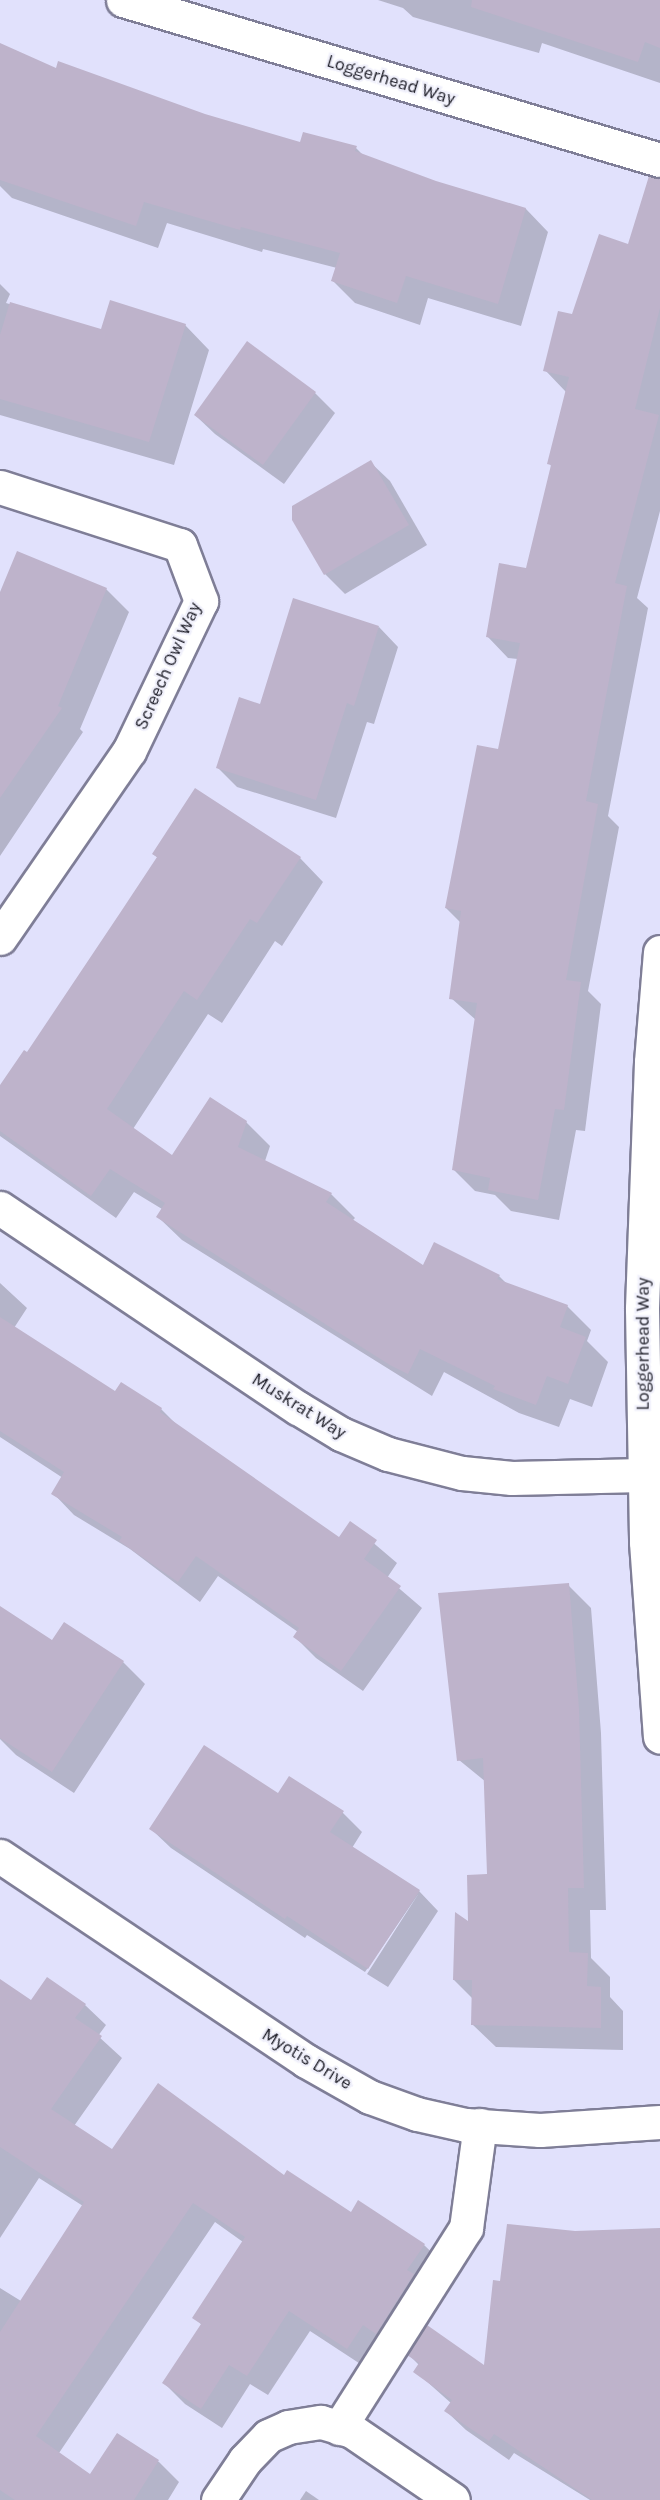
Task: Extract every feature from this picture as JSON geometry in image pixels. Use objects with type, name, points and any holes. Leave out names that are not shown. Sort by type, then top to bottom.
[{"type":"street","name":"Loggerhead Way","points":[[123,0],[660,160]]},
{"type":"street","name":"Screech Owl Way","points":[[0,487],[180,545],[201,601],[129,751],[0,938]]},
{"type":"street","name":"Loggerhead Way","points":[[660,952],[651,1062],[642,1309],[644,1475],[660,1736]]},
{"type":"street","name":"Muskrat Way","points":[[0,1208],[298,1408],[341,1434],[388,1454],[462,1473],[512,1478],[644,1475]]},
{"type":"street","name":"Myotis Drive","points":[[0,1856],[306,2061],[370,2097],[417,2114],[480,2125],[540,2130],[660,2122]]},
{"type":"street","points":[[339,2428],[466,2228],[480,2125]]},
{"type":"street","points":[[218,2500],[245,2460],[268,2436],[288,2427],[321,2422],[352,2432],[453,2500]]},
{"type":"building","points":[[472,0],[660,0],[660,48],[645,42],[638,62],[471,7]]},
{"type":"building","points":[[0,43],[56,68],[58,61],[205,114],[300,142],[303,132],[357,146],[355,151],[436,181],[526,208],[498,304],[406,276],[397,303],[331,281],[340,253],[241,227],[240,230],[144,202],[136,226],[0,180]]},
{"type":"building","points":[[649,176],[660,178],[660,308],[635,409],[659,415],[615,583],[627,586],[586,801],[598,804],[566,980],[581,982],[564,1110],[555,1109],[538,1200],[488,1190],[490,1178],[452,1170],[477,1003],[449,999],[461,911],[445,908],[477,745],[498,749],[520,643],[486,637],[499,563],[526,568],[551,465],[547,464],[569,377],[543,371],[558,311],[572,314],[599,234],[628,244]]},
{"type":"building","points":[[110,300],[186,324],[149,442],[0,399],[0,335],[10,302],[101,329]]},
{"type":"building","points":[[247,341],[316,392],[263,465],[194,415]]},
{"type":"building","points":[[371,460],[409,525],[324,575],[292,520],[292,506]]},
{"type":"building","points":[[17,551],[107,588],[58,706],[62,708],[0,798],[0,592]]},
{"type":"building","points":[[293,598],[379,626],[354,706],[347,703],[316,800],[216,768],[239,697],[260,704]]},
{"type":"building","points":[[195,788],[301,857],[257,923],[250,919],[197,1000],[184,991],[107,1109],[172,1155],[210,1097],[247,1121],[238,1147],[332,1193],[326,1202],[423,1265],[434,1242],[500,1275],[497,1279],[568,1305],[560,1327],[586,1337],[568,1384],[547,1376],[536,1405],[493,1389],[495,1386],[420,1349],[408,1374],[390,1365],[156,1217],[165,1203],[110,1169],[91,1196],[0,1131],[0,1085],[24,1050],[27,1052],[157,857],[152,854]]},
{"type":"building","points":[[0,1317],[115,1391],[121,1382],[162,1408],[160,1412],[339,1537],[350,1521],[377,1540],[364,1559],[401,1586],[341,1671],[293,1637],[299,1628],[196,1556],[178,1582],[119,1541],[122,1537],[51,1494],[64,1472],[0,1431]]},
{"type":"building","points":[[569,1583],[579,1709],[584,1888],[568,1888],[569,1952],[588,1953],[587,1986],[601,1987],[601,2028],[471,2025],[472,1980],[453,1980],[455,1912],[468,1921],[467,1875],[487,1874],[483,1758],[457,1761],[438,1593]]},
{"type":"building","points":[[0,1606],[52,1640],[64,1622],[124,1661],[52,1772],[0,1738]]},
{"type":"building","points":[[204,1745],[278,1793],[289,1776],[344,1811],[330,1832],[420,1890],[368,1969],[287,1916],[285,1919],[149,1829]]},
{"type":"building","points":[[47,1977],[86,2004],[75,2018],[102,2036],[51,2109],[112,2149],[158,2083],[284,2175],[287,2170],[351,2212],[358,2200],[425,2244],[407,2270],[414,2274],[376,2334],[363,2325],[347,2349],[289,2311],[247,2376],[229,2365],[201,2409],[162,2383],[201,2324],[192,2318],[245,2237],[193,2203],[36,2436],[90,2474],[117,2433],[159,2460],[134,2500],[15,2500],[0,2490],[0,2332],[84,2202],[0,2147],[0,1979],[31,2000]]},
{"type":"building","points":[[507,2224],[575,2231],[660,2228],[660,2500],[592,2500],[494,2434],[489,2441],[444,2411],[452,2400],[413,2372],[419,2363],[407,2355],[427,2325],[484,2365],[493,2280],[500,2281]]}]
